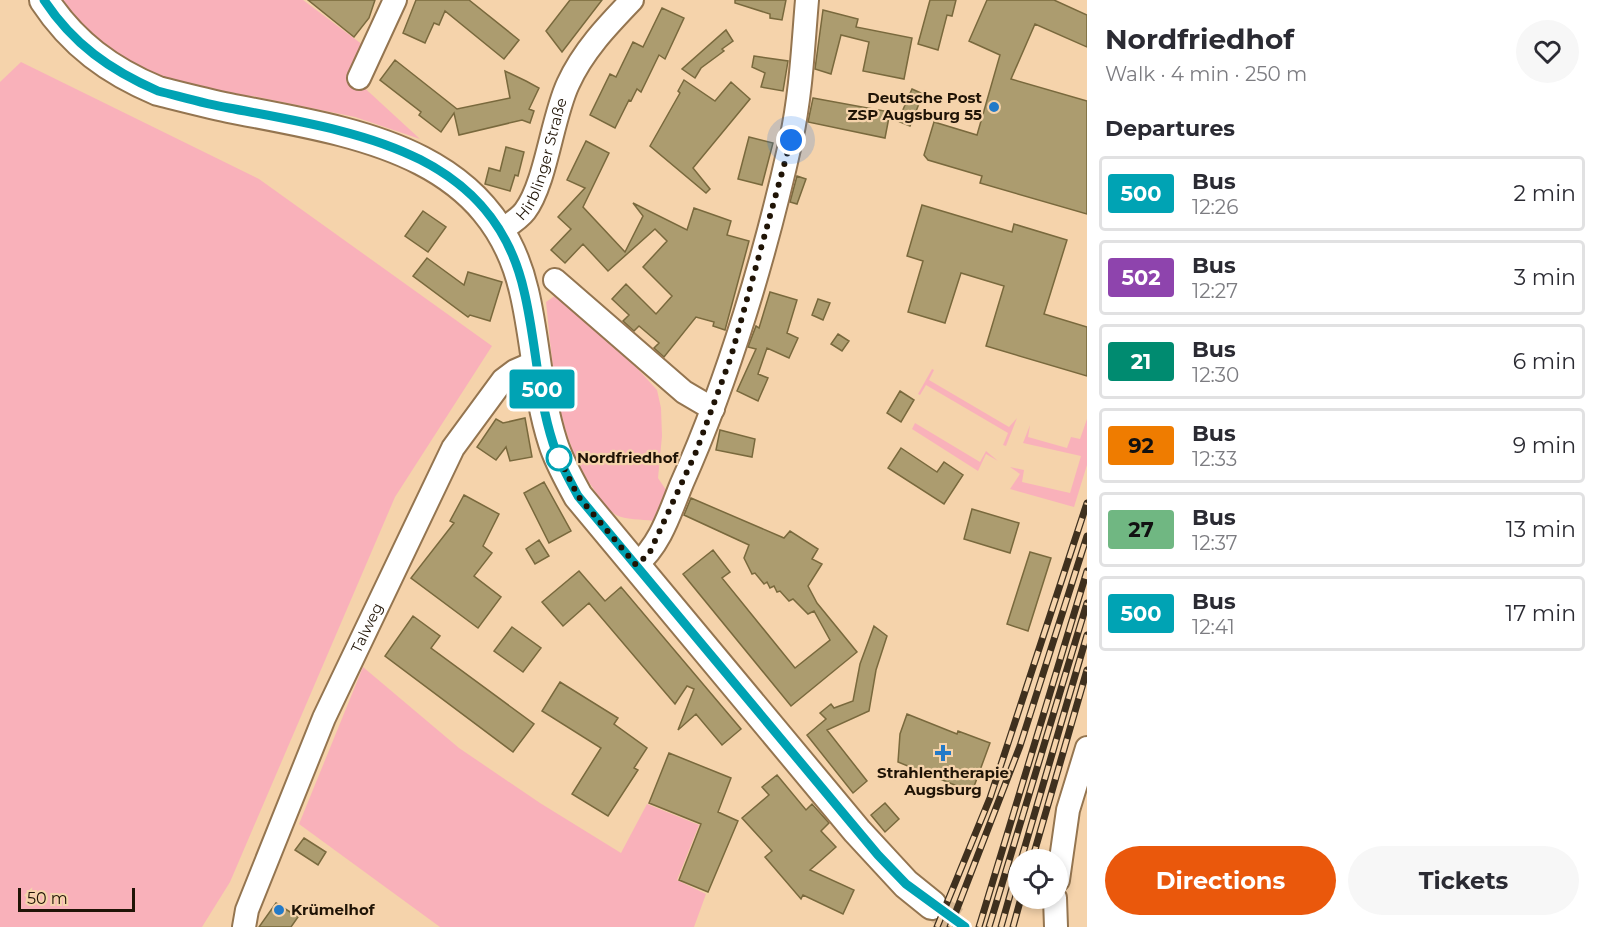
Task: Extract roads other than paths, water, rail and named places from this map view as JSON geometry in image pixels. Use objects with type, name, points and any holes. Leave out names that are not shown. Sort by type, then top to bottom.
[{"type":"main road","points":[[44,0],[56,19],[81,45],[106,66],[134,81],[158,91],[348,132],[384,143],[450,175],[482,206],[500,231]]},
{"type":"main road","name":"Hirblinger Straße","points":[[500,231],[524,290],[552,442],[562,467],[578,496],[857,831],[906,884],[932,905]]},
{"type":"street","points":[[358,78],[395,0]]},
{"type":"street","name":"Hirblinger Straße","points":[[500,231],[525,210],[534,193],[559,107],[578,64],[632,0]]},
{"type":"street","points":[[636,565],[649,554],[660,536],[713,409],[731,357],[791,140],[799,88],[807,0]]},
{"type":"street","points":[[555,280],[684,392],[713,409]]},
{"type":"street","name":"Talweg","points":[[244,927],[247,910],[324,718],[453,448],[503,380],[515,371],[538,361]]},
{"type":"street","points":[[1062,849],[1068,810],[1087,748]]},
{"type":"street","points":[[1055,909],[1056,927]]},
{"type":"tunnel","points":[[932,905],[965,927]]},
{"type":"railway","points":[[937,927],[990,798],[1087,503]]},
{"type":"railway","points":[[950,927],[1020,746],[1087,536]]},
{"type":"railway","points":[[979,927],[1087,571]]},
{"type":"railway","points":[[989,927],[1087,603]]},
{"type":"railway","points":[[1024,849],[1087,635]]},
{"type":"railway","points":[[1035,849],[1087,670]]},
{"type":"railway","points":[[1001,927],[1008,902]]},
{"type":"railway","points":[[1013,927],[1018,909]]},
{"type":"place","name":"Deutsche Post ZSP Augsburg 55","points":[[994,107]]},
{"type":"place","name":"Nordfriedhof","points":[[559,458]]},
{"type":"place","name":"Strahlentherapie Augsburg","points":[[943,753]]},
{"type":"place","name":"Krümelhof","points":[[279,910]]}]
